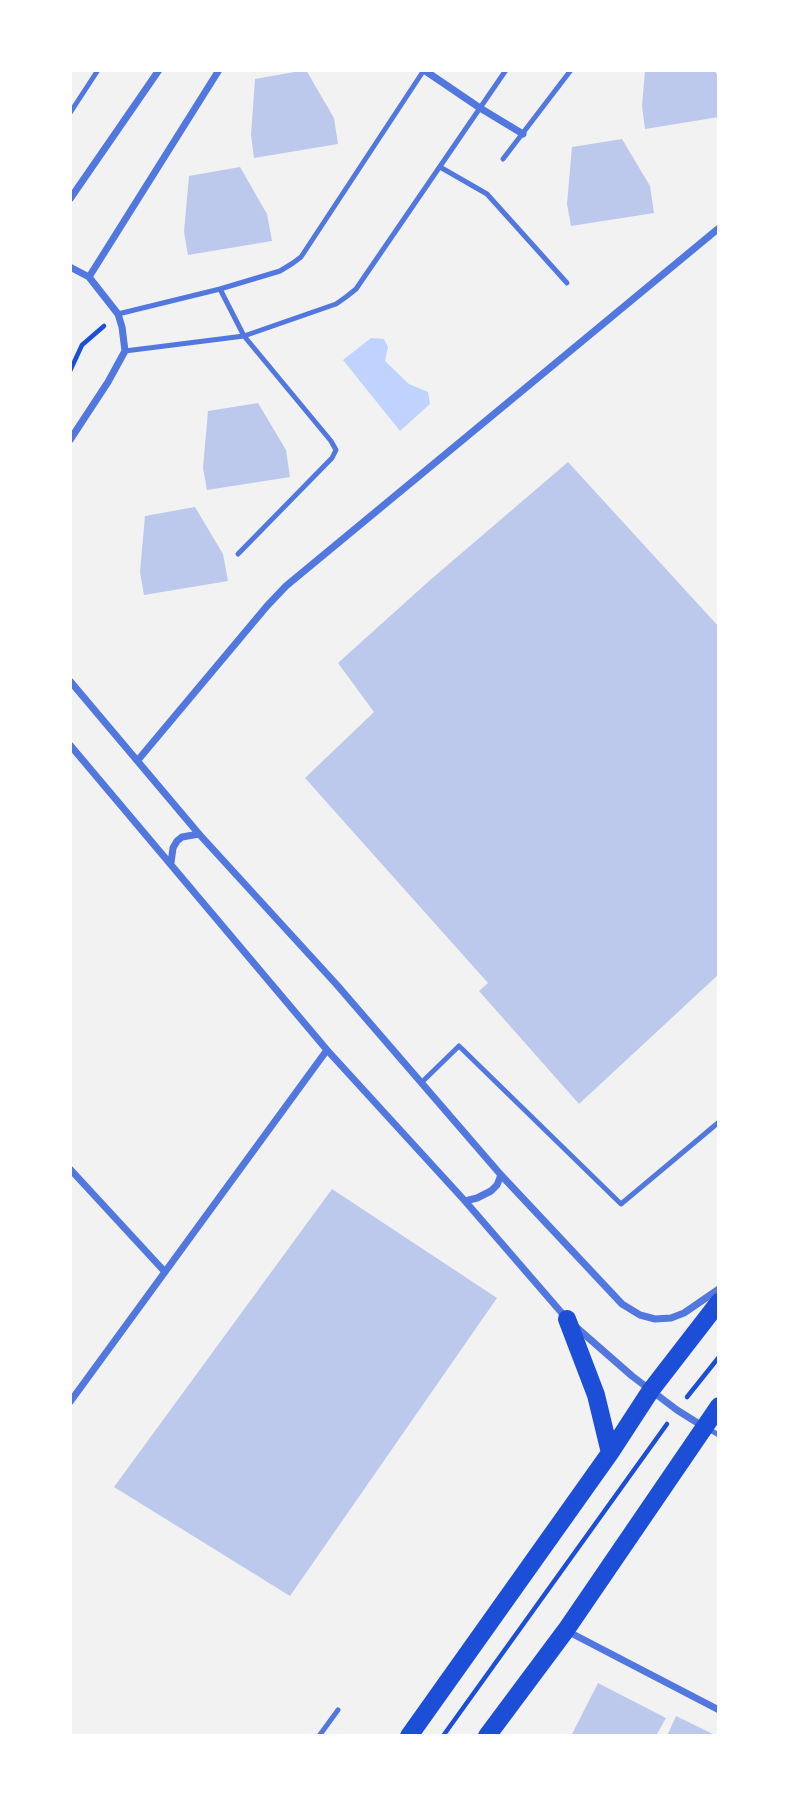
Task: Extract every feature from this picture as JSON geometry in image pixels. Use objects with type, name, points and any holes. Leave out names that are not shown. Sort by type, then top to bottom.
[{"type":"main road","points":[[409,1736],[610,1453],[651,1390],[719,1302]]},
{"type":"main road","points":[[567,1319],[596,1395],[610,1453]]},
{"type":"main road","points":[[487,1736],[712,1431],[719,1406]]},
{"type":"street","points":[[70,199],[159,70]]},
{"type":"street","points":[[89,277],[219,70]]},
{"type":"street","points":[[424,70],[523,134]]},
{"type":"street","points":[[138,760],[286,586],[719,228]]},
{"type":"street","points":[[70,267],[89,277],[118,314],[125,351],[70,440]]},
{"type":"street","points":[[70,681],[199,834],[337,985],[501,1175],[622,1304],[640,1315],[655,1319],[671,1318],[684,1313],[719,1289]]},
{"type":"street","points":[[70,745],[327,1050],[465,1201],[567,1319],[651,1390],[712,1431]]},
{"type":"street","points":[[171,863],[177,841],[182,837],[199,834]]},
{"type":"street","points":[[70,1402],[327,1050]]},
{"type":"street","points":[[70,1168],[165,1272]]},
{"type":"street","points":[[465,1201],[491,1191],[501,1175]]},
{"type":"street","points":[[566,1630],[719,1710]]},
{"type":"lane","points":[[70,113],[98,70]]},
{"type":"lane","points":[[118,314],[220,289],[280,271],[293,264],[301,257],[424,70]]},
{"type":"lane","points":[[125,351],[244,336],[336,304],[356,289],[506,70]]},
{"type":"lane","points":[[503,159],[571,70]]},
{"type":"lane","points":[[440,167],[487,194],[568,283]]},
{"type":"lane","points":[[220,289],[244,336],[336,450],[238,555]]},
{"type":"lane","points":[[421,1083],[459,1046],[621,1204],[719,1122]]},
{"type":"lane","points":[[319,1736],[338,1710]]},
{"type":"path","points":[[70,371],[82,345],[118,314]]},
{"type":"path","points":[[443,1736],[677,1410],[719,1357]]},
{"type":"water","points":[[371,338],[384,339],[388,347],[385,361],[409,384],[428,392],[430,404],[400,431],[343,360]]},
{"type":"building","points":[[306,70],[334,118],[338,144],[254,158],[251,135],[255,79]]},
{"type":"building","points":[[645,70],[714,70],[719,78],[719,117],[645,129],[642,106]]},
{"type":"building","points":[[622,139],[650,186],[654,213],[571,226],[567,204],[572,147]]},
{"type":"building","points":[[240,167],[267,214],[272,241],[188,255],[184,232],[189,176]]},
{"type":"building","points":[[258,403],[286,450],[290,477],[207,490],[203,468],[208,411]]},
{"type":"building","points":[[568,462],[719,627],[719,974],[579,1104],[479,991],[488,983],[305,778],[374,712],[338,663]]},
{"type":"building","points":[[195,507],[223,554],[228,581],[144,595],[140,572],[145,516]]},
{"type":"building","points":[[332,1189],[497,1298],[290,1596],[114,1487]]},
{"type":"building","points":[[598,1683],[666,1718],[656,1736],[571,1736]]},
{"type":"building","points":[[676,1716],[717,1736],[667,1736]]}]
